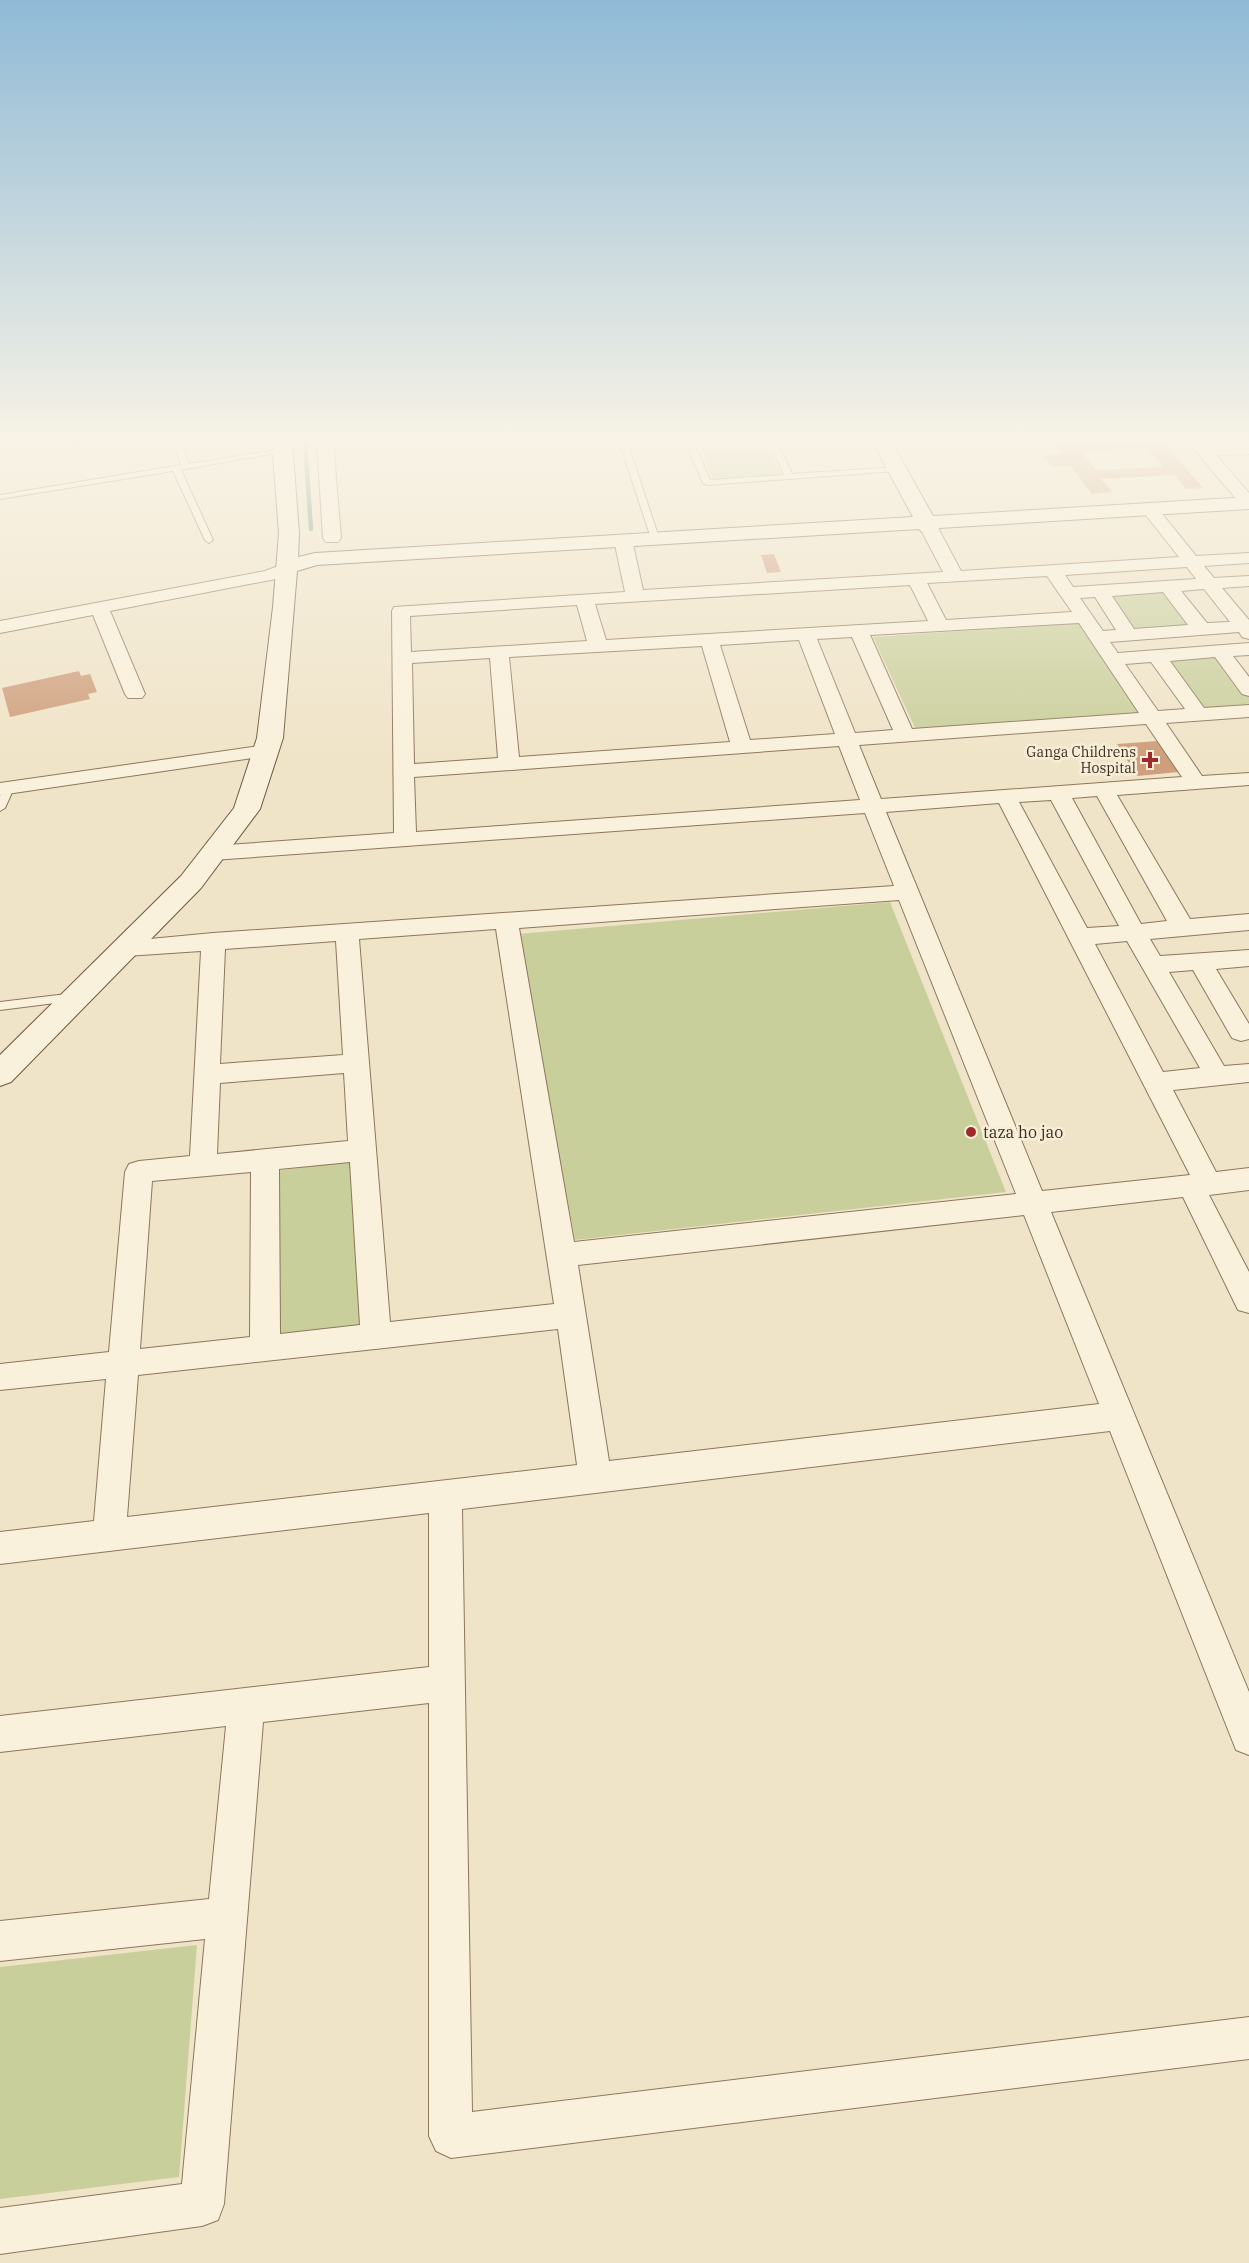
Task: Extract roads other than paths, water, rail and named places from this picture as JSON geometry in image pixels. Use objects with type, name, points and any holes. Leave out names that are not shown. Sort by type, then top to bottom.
[{"type":"street","points":[[0,1074],[191,882],[247,809],[270,738],[288,547]]},
{"type":"street","points":[[0,618],[269,566],[286,568],[574,547]]},
{"type":"street","points":[[624,547],[634,597]]},
{"type":"street","points":[[939,547],[955,577]]},
{"type":"street","points":[[1179,547],[1247,629]]},
{"type":"street","points":[[405,839],[401,611],[1249,558]]},
{"type":"street","points":[[0,627],[270,575],[286,568]]},
{"type":"street","points":[[1053,571],[1196,783]]},
{"type":"street","points":[[916,579],[939,626]]},
{"type":"street","points":[[1068,593],[1248,582]]},
{"type":"street","points":[[1168,587],[1202,630]]},
{"type":"street","points":[[1101,591],[1129,635]]},
{"type":"street","points":[[585,600],[598,646]]},
{"type":"street","points":[[99,608],[135,694]]},
{"type":"street","points":[[402,658],[1084,617]]},
{"type":"street","points":[[1097,637],[1247,629]]},
{"type":"street","points":[[859,631],[905,735]]},
{"type":"street","points":[[806,634],[907,892],[1249,1737]]},
{"type":"street","points":[[709,639],[742,747]]},
{"type":"street","points":[[1112,659],[1249,649]]},
{"type":"street","points":[[1220,651],[1249,690]]},
{"type":"street","points":[[499,652],[509,764]]},
{"type":"street","points":[[1157,656],[1199,715]]},
{"type":"street","points":[[404,771],[1249,711]]},
{"type":"street","points":[[5,788],[266,752]]},
{"type":"street","points":[[213,853],[1249,779]]},
{"type":"street","points":[[1104,790],[1183,928]]},
{"type":"street","points":[[1058,793],[1134,932],[1217,1076]]},
{"type":"street","points":[[1006,797],[1156,1082],[1248,1299]]},
{"type":"street","points":[[126,948],[907,892]]},
{"type":"street","points":[[506,921],[562,1255],[595,1478]]},
{"type":"street","points":[[1080,937],[1249,922]]},
{"type":"street","points":[[347,932],[376,1336]]},
{"type":"street","points":[[203,1166],[213,941]]},
{"type":"street","points":[[1153,965],[1249,958]]},
{"type":"street","points":[[1193,1036],[1245,1032],[1200,962]]},
{"type":"street","points":[[208,1074],[357,1063]]},
{"type":"street","points":[[1156,1082],[1249,1073]]},
{"type":"street","points":[[109,1536],[139,1172],[363,1150]]},
{"type":"street","points":[[265,1160],[265,1348]]},
{"type":"street","points":[[562,1255],[1249,1179]]},
{"type":"street","points":[[0,1377],[571,1315]]},
{"type":"street","points":[[0,1548],[1119,1416]]},
{"type":"street","points":[[445,1496],[451,2136],[1249,2038]]},
{"type":"street","points":[[0,1734],[447,1683]]},
{"type":"street","points":[[0,2231],[202,2204],[246,1706]]},
{"type":"street","points":[[0,1941],[227,1917]]},
{"type":"lane","points":[[0,808],[5,788]]},
{"type":"lane","points":[[0,1006],[77,997]]},
{"type":"place","name":"Ganga Childrens Hospital","points":[[1150,760]]},
{"type":"place","name":"taza ho jao","points":[[971,1132]]}]
